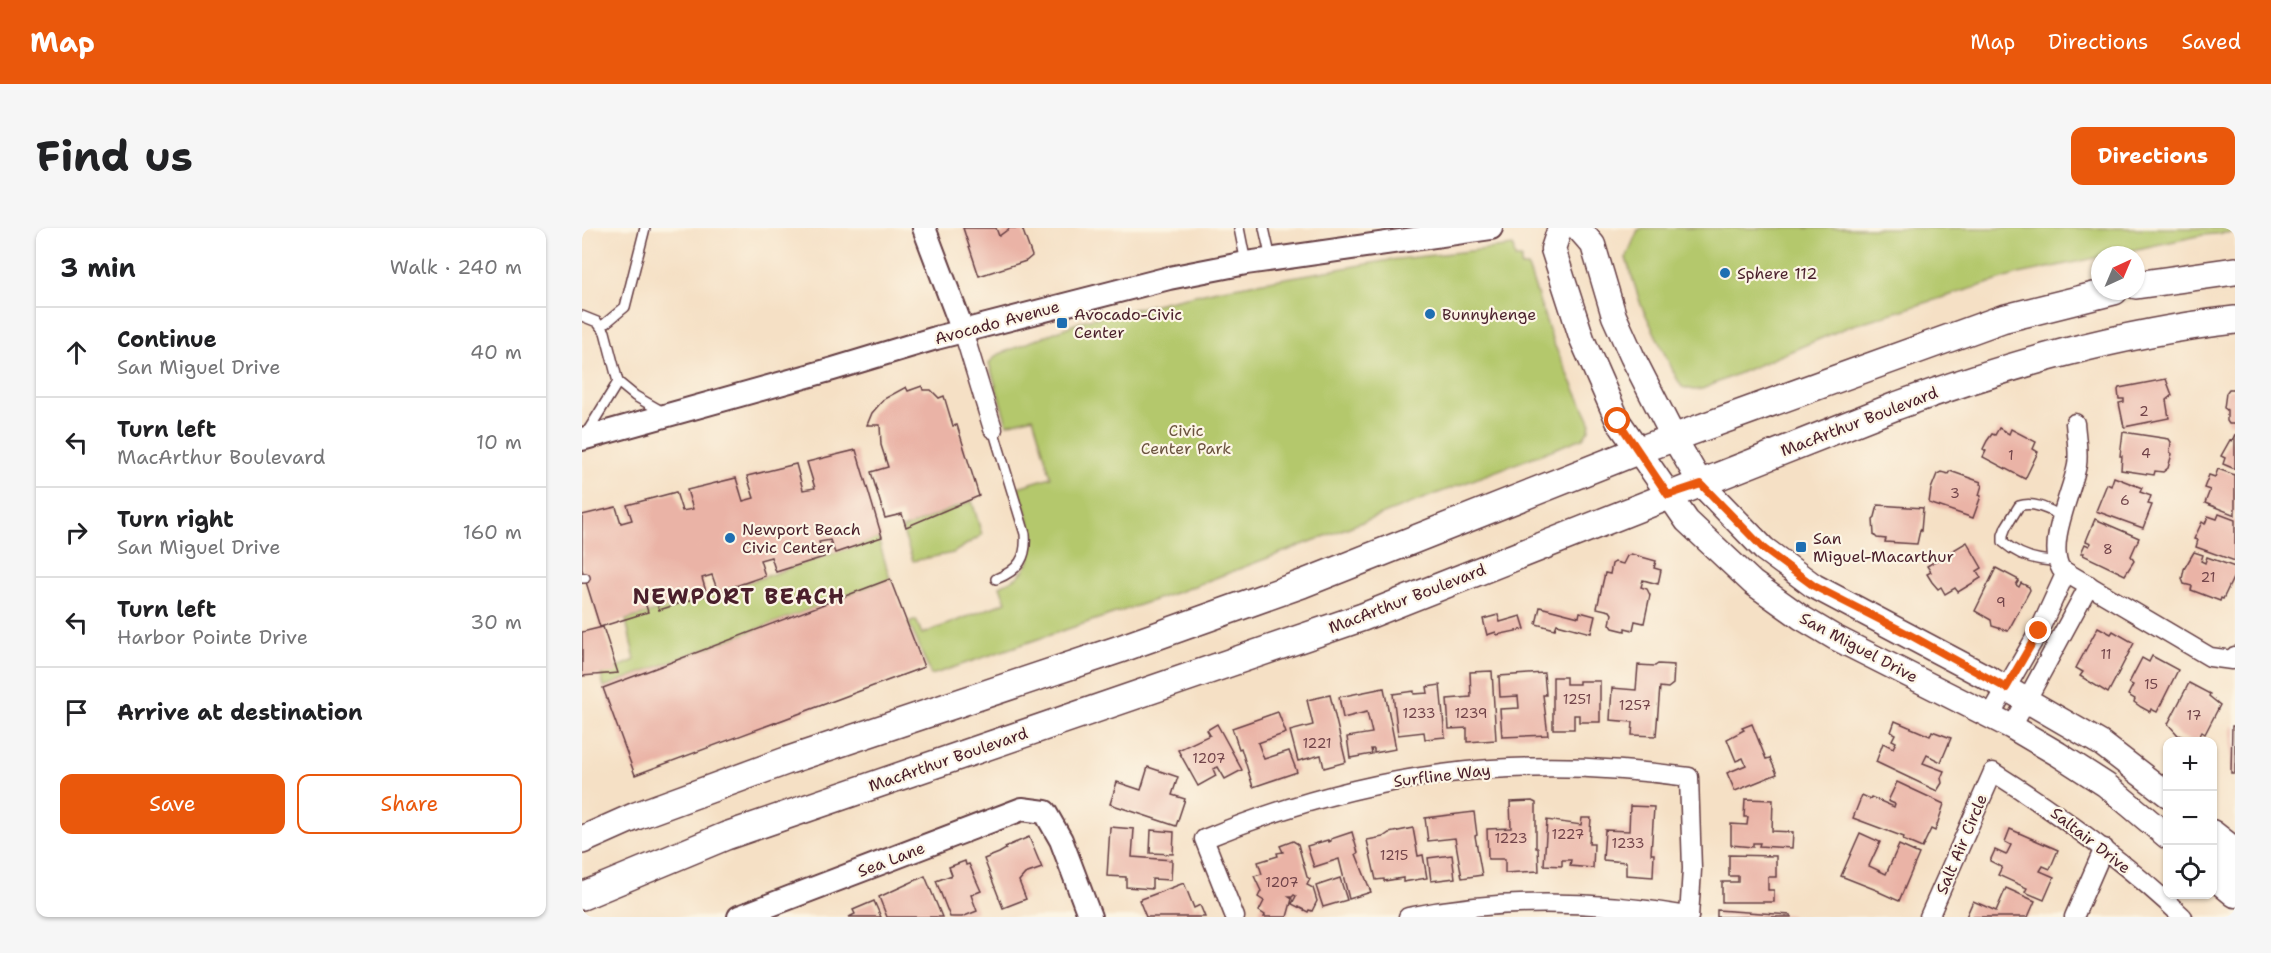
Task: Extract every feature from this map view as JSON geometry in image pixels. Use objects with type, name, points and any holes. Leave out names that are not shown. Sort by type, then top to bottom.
[{"type":"main road","name":"San Miguel Drive","points":[[1560,228],[1553,249],[1582,339],[1615,415],[1637,451],[1687,521],[1753,583],[1802,618],[1885,664],[2012,727],[2106,785],[2163,833]]},
{"type":"main road","name":"San Miguel Drive","points":[[1578,228],[1593,245],[1614,316],[1674,438],[1701,484],[1764,549],[1814,586],[1880,619],[2006,688],[2102,744],[2163,791]]},
{"type":"main road","points":[[2145,284],[2235,271]]},
{"type":"main road","points":[[582,840],[636,816],[786,761],[1120,649],[1302,584],[1637,451],[2002,319],[2091,297]]},
{"type":"main road","name":"MacArthur Boulevard","points":[[582,896],[726,836],[1363,617],[1668,495],[1975,377],[2048,355],[2135,336],[2235,320]]},
{"type":"main road","points":[[2217,836],[2235,850]]},
{"type":"main road","points":[[2217,880],[2235,895]]},
{"type":"street","points":[[924,228],[963,331],[993,429]]},
{"type":"street","name":"Avocado Avenue","points":[[583,438],[963,331],[1169,278],[1271,259],[1491,228]]},
{"type":"street","points":[[2075,423],[2078,463],[2055,547],[2062,567],[2210,657],[2232,660],[2235,656]]},
{"type":"street","points":[[1990,716],[2039,631],[2062,567]]},
{"type":"street","points":[[2012,727],[2089,585]]},
{"type":"street","name":"Surfline Way","points":[[1234,917],[1203,839],[1256,818],[1331,794],[1375,784],[1442,773],[1509,767],[1555,766],[1600,767],[1689,777],[1692,870],[1689,916]]},
{"type":"street","name":"Saltair Drive","points":[[1993,772],[2050,808],[2104,848],[2183,917]]},
{"type":"street","name":"Salt Air Circle","points":[[1929,917],[1993,772]]},
{"type":"street","name":"Sea Lane","points":[[739,917],[1022,809],[1045,812],[1061,840],[1090,917]]},
{"type":"street","points":[[2144,816],[2163,822]]},
{"type":"street","points":[[2074,917],[2104,848]]},
{"type":"street","points":[[2217,859],[2235,872]]},
{"type":"street","points":[[1408,917],[1467,907],[1542,902],[1616,905],[1689,916]]},
{"type":"lane","points":[[601,327],[625,308],[645,228]]},
{"type":"lane","points":[[1239,228],[1246,263]]},
{"type":"lane","points":[[1264,228],[1271,259]]},
{"type":"lane","points":[[582,316],[597,322],[605,332],[618,382],[635,396],[668,415]]},
{"type":"lane","points":[[583,438],[618,382]]},
{"type":"lane","points":[[993,429],[1024,534],[1026,548],[1022,560],[1013,571],[996,579]]},
{"type":"lane","points":[[2062,567],[2037,561],[2010,548],[2003,542],[2003,535],[2019,506],[2037,505],[2063,517]]},
{"type":"green space","points":[[1643,228],[2235,228],[2235,232],[2203,235],[2145,247],[2091,246],[2091,259],[2019,274],[1850,326],[1702,389],[1694,390],[1682,387],[1641,305],[1626,258],[1638,230]]},
{"type":"green space","name":"Civic Center Park","points":[[1513,246],[1515,258],[1521,258],[1521,267],[1528,267],[1553,342],[1590,421],[1589,429],[1583,438],[1181,591],[931,675],[909,623],[916,620],[922,634],[1006,602],[1000,586],[1017,577],[1025,567],[1032,545],[1029,521],[1018,487],[1051,477],[1033,417],[1007,424],[989,363],[997,355],[1085,320],[1217,290],[1390,260]]},
{"type":"green space","points":[[972,501],[982,535],[953,553],[913,561],[902,529]]},
{"type":"green space","points":[[878,538],[890,579],[604,687],[601,675],[635,660],[626,620],[758,579]]},
{"type":"building","points":[[963,228],[996,228],[999,236],[1010,228],[1022,228],[1032,256],[1026,261],[979,276]]},
{"type":"building","points":[[2166,379],[2172,395],[2166,400],[2169,418],[2124,427],[2119,403],[2124,402],[2124,399],[2119,399],[2119,388]]},
{"type":"building","points":[[922,386],[923,390],[931,390],[939,398],[944,396],[953,426],[957,425],[979,496],[906,527],[902,514],[885,518],[871,472],[888,467],[881,445],[880,425],[867,425],[872,413],[884,399],[906,387],[908,391]]},
{"type":"building","points":[[2229,389],[2235,389],[2235,424],[2229,424],[2227,410],[2224,408],[2226,393]]},
{"type":"building","points":[[1999,428],[2009,434],[2011,429],[2036,442],[2033,449],[2038,452],[2025,479],[1983,457],[1986,451],[1983,449],[1987,441],[1992,434],[1995,435]]},
{"type":"building","points":[[2123,432],[2169,439],[2172,454],[2168,468],[2163,472],[2155,471],[2154,475],[2121,470]]},
{"type":"building","points":[[2235,434],[2235,469],[2223,464],[2225,458],[2221,456]]},
{"type":"building","name":"Newport Beach Civic Center","points":[[856,450],[882,537],[835,553],[830,540],[819,542],[824,557],[776,572],[771,557],[760,560],[765,576],[718,592],[712,575],[702,578],[707,595],[659,610],[654,593],[643,596],[648,612],[600,627],[582,569],[582,515],[616,507],[621,523],[632,520],[627,505],[676,492],[682,511],[693,509],[687,490],[736,478],[743,501],[754,498],[747,476],[796,464],[803,490],[815,488],[807,462]]},
{"type":"building","points":[[2218,469],[2235,475],[2235,515],[2205,503],[2210,490],[2204,488],[2209,475],[2215,477]]},
{"type":"building","points":[[1950,471],[1981,482],[1979,495],[1981,496],[1973,518],[1929,503],[1937,474],[1941,472],[1948,474]]},
{"type":"building","points":[[2114,477],[2142,488],[2140,492],[2151,496],[2148,504],[2152,505],[2143,528],[2096,511],[2107,484],[2111,486]]},
{"type":"building","points":[[1878,505],[1923,508],[1921,531],[1917,544],[1885,542],[1886,539],[1877,538],[1874,535],[1873,519]]},
{"type":"building","points":[[2219,514],[2235,520],[2235,561],[2196,547],[2198,540],[2194,539],[2202,522],[2205,524],[2208,516],[2217,519]]},
{"type":"building","points":[[2095,519],[2139,538],[2131,556],[2134,561],[2125,575],[2081,553],[2085,544],[2089,546],[2091,543],[2086,541]]},
{"type":"building","points":[[1967,542],[1982,568],[1977,571],[1981,578],[1958,592],[1955,588],[1945,594],[1941,587],[1938,589],[1932,582],[1927,574],[1931,572],[1927,566]]},
{"type":"building","points":[[2194,552],[2203,555],[2201,561],[2205,563],[2207,557],[2235,567],[2235,574],[2220,601],[2191,590],[2192,586],[2184,584],[2182,579],[2184,569]]},
{"type":"building","points":[[1631,554],[1656,561],[1654,568],[1661,570],[1658,584],[1643,580],[1641,587],[1647,589],[1650,595],[1644,623],[1635,621],[1633,630],[1625,628],[1625,631],[1613,628],[1610,624],[1612,614],[1610,611],[1597,608],[1605,573],[1610,574],[1612,564],[1615,562],[1623,564],[1627,556]]},
{"type":"building","points":[[1996,568],[2019,580],[2016,585],[2019,587],[2021,583],[2030,590],[2008,631],[1992,626],[1991,620],[1975,611]]},
{"type":"building","points":[[890,579],[924,667],[635,775],[603,688]]},
{"type":"building","points":[[1540,607],[1579,617],[1580,612],[1595,616],[1591,633],[1557,624],[1555,629],[1536,624]]},
{"type":"building","points":[[1498,615],[1500,622],[1521,616],[1525,629],[1487,635],[1483,619]]},
{"type":"building","points":[[603,627],[618,673],[582,676],[582,632]]},
{"type":"building","points":[[2098,627],[2111,634],[2113,631],[2134,643],[2108,693],[2080,676],[2083,672],[2076,668]]},
{"type":"building","points":[[2152,656],[2178,670],[2157,712],[2151,709],[2150,712],[2141,707],[2134,702],[2135,699],[2128,695],[2133,685],[2129,683],[2142,658],[2149,662]]},
{"type":"building","points":[[1658,664],[1674,665],[1673,684],[1668,688],[1660,687],[1656,736],[1632,735],[1633,722],[1610,720],[1612,688],[1636,690],[1638,665],[1655,666]]},
{"type":"building","points":[[1492,671],[1496,740],[1467,742],[1467,728],[1449,729],[1447,699],[1471,697],[1470,672]]},
{"type":"building","points":[[1544,673],[1546,695],[1543,695],[1548,735],[1502,737],[1500,709],[1519,708],[1518,696],[1500,697],[1499,676]]},
{"type":"building","points":[[1553,677],[1566,677],[1566,684],[1579,684],[1579,681],[1600,681],[1600,722],[1579,722],[1579,715],[1574,715],[1574,729],[1553,729]]},
{"type":"building","points":[[2189,683],[2210,694],[2209,696],[2220,705],[2205,734],[2202,732],[2199,737],[2178,735],[2168,724]]},
{"type":"building","points":[[1440,685],[1445,737],[1425,739],[1424,732],[1398,735],[1393,694],[1414,691],[1414,694],[1428,693],[1427,687]]},
{"type":"building","points":[[1384,688],[1396,749],[1374,753],[1374,749],[1371,749],[1372,754],[1350,758],[1347,737],[1372,733],[1367,712],[1343,718],[1339,697]]},
{"type":"building","points":[[1330,695],[1346,762],[1324,768],[1321,755],[1298,761],[1290,731],[1313,725],[1307,700]]},
{"type":"building","points":[[1278,712],[1286,733],[1258,743],[1264,759],[1289,751],[1297,772],[1253,787],[1232,728]]},
{"type":"building","points":[[1895,721],[1930,736],[1932,731],[1951,738],[1941,762],[1927,755],[1923,763],[1944,771],[1941,778],[1942,783],[1937,791],[1876,762],[1883,743],[1893,748],[1896,742],[1892,740],[1895,734],[1891,732]]},
{"type":"building","points":[[1217,724],[1242,770],[1225,779],[1218,767],[1213,769],[1216,776],[1198,786],[1178,750],[1210,735],[1207,730]]},
{"type":"building","points":[[1752,724],[1766,759],[1770,758],[1777,774],[1735,791],[1727,773],[1746,765],[1743,758],[1736,761],[1727,739]]},
{"type":"building","points":[[2232,726],[2235,726],[2235,773],[2231,773]]},
{"type":"building","points":[[1148,767],[1178,777],[1172,795],[1185,799],[1176,826],[1110,804],[1117,782],[1141,790]]},
{"type":"building","points":[[1897,782],[1944,804],[1935,831],[1931,829],[1922,848],[1903,840],[1904,837],[1853,818],[1862,795],[1894,807],[1895,804],[1888,801]]},
{"type":"building","points":[[1745,799],[1773,800],[1772,831],[1793,832],[1792,848],[1759,846],[1760,843],[1753,843],[1753,847],[1731,845],[1731,824],[1747,825],[1748,817],[1744,817]]},
{"type":"building","points":[[1532,801],[1536,803],[1536,848],[1538,848],[1539,871],[1505,873],[1505,859],[1488,859],[1487,829],[1511,828],[1510,802]]},
{"type":"building","points":[[1630,806],[1654,807],[1651,854],[1654,854],[1653,877],[1626,875],[1626,862],[1603,860],[1605,830],[1629,831]]},
{"type":"building","points":[[1474,812],[1477,835],[1475,836],[1482,875],[1462,878],[1455,838],[1428,841],[1425,818]]},
{"type":"building","points":[[1582,818],[1591,818],[1589,844],[1594,844],[1593,868],[1570,866],[1571,860],[1562,860],[1562,866],[1544,865],[1547,820],[1581,825]]},
{"type":"building","points":[[1110,827],[1134,829],[1132,857],[1172,860],[1171,880],[1152,879],[1152,889],[1126,887],[1126,877],[1107,876]]},
{"type":"building","points":[[1413,828],[1418,856],[1423,855],[1427,878],[1403,882],[1403,878],[1376,880],[1367,840]]},
{"type":"building","points":[[2010,829],[2058,850],[2050,869],[2043,866],[2040,871],[2054,877],[2044,900],[2025,892],[2027,888],[1998,875],[2002,867],[1990,861],[1995,850],[2006,855],[2011,845],[2005,842]]},
{"type":"building","points":[[1151,830],[1174,832],[1173,854],[1150,853]]},
{"type":"building","points":[[1352,832],[1358,853],[1356,854],[1371,892],[1349,899],[1339,859],[1314,867],[1307,846],[1328,840],[1329,842],[1331,839]]},
{"type":"building","points":[[1860,833],[1880,842],[1869,866],[1886,874],[1899,845],[1919,854],[1899,901],[1841,876]]},
{"type":"building","points":[[1029,837],[1042,868],[1025,874],[1019,881],[1026,899],[1003,908],[984,859]]},
{"type":"building","points":[[1293,841],[1298,844],[1307,877],[1310,879],[1307,885],[1313,888],[1317,901],[1312,911],[1308,912],[1292,904],[1296,896],[1294,895],[1289,897],[1292,899],[1287,917],[1264,917],[1265,915],[1259,911],[1264,901],[1258,897],[1261,891],[1254,876],[1262,874],[1258,862],[1278,856],[1277,853],[1283,852],[1280,846]]},
{"type":"building","points":[[1452,855],[1455,878],[1431,881],[1428,858]]},
{"type":"building","points":[[1729,855],[1776,856],[1776,877],[1768,877],[1768,890],[1774,890],[1774,902],[1722,902],[1722,882],[1738,882],[1738,876],[1729,876]]},
{"type":"building","points":[[965,861],[966,865],[969,864],[981,891],[971,895],[977,911],[962,917],[950,917],[936,881],[952,875],[949,867]]},
{"type":"building","points":[[925,876],[942,917],[887,917],[879,897]]},
{"type":"building","points":[[1340,878],[1347,900],[1323,907],[1316,886]]},
{"type":"building","points":[[1184,883],[1194,908],[1200,905],[1205,917],[1146,917],[1139,900]]},
{"type":"building","points":[[2006,888],[2035,901],[2028,917],[1966,917],[1973,901],[1996,911]]},
{"type":"building","points":[[874,901],[881,917],[849,917],[855,914],[853,910]]},
{"type":"building","points":[[1717,910],[1791,915],[1791,917],[1717,917]]},
{"type":"place","name":"Sphere 112","points":[[1725,273]]},
{"type":"place","name":"Bunnyhenge","points":[[1430,314]]},
{"type":"place","name":"Avocado-Civic Center","points":[[1062,323]]},
{"type":"place","name":"Newport Beach Civic Center","points":[[730,538]]},
{"type":"place","name":"San Miguel-Macarthur","points":[[1801,547]]},
{"type":"district","name":"NEWPORT BEACH","points":[[739,596]]},
{"type":"route","points":[[1618,421],[1668,495],[1701,484],[1764,549],[1814,586],[2006,688],[2039,631]]}]
